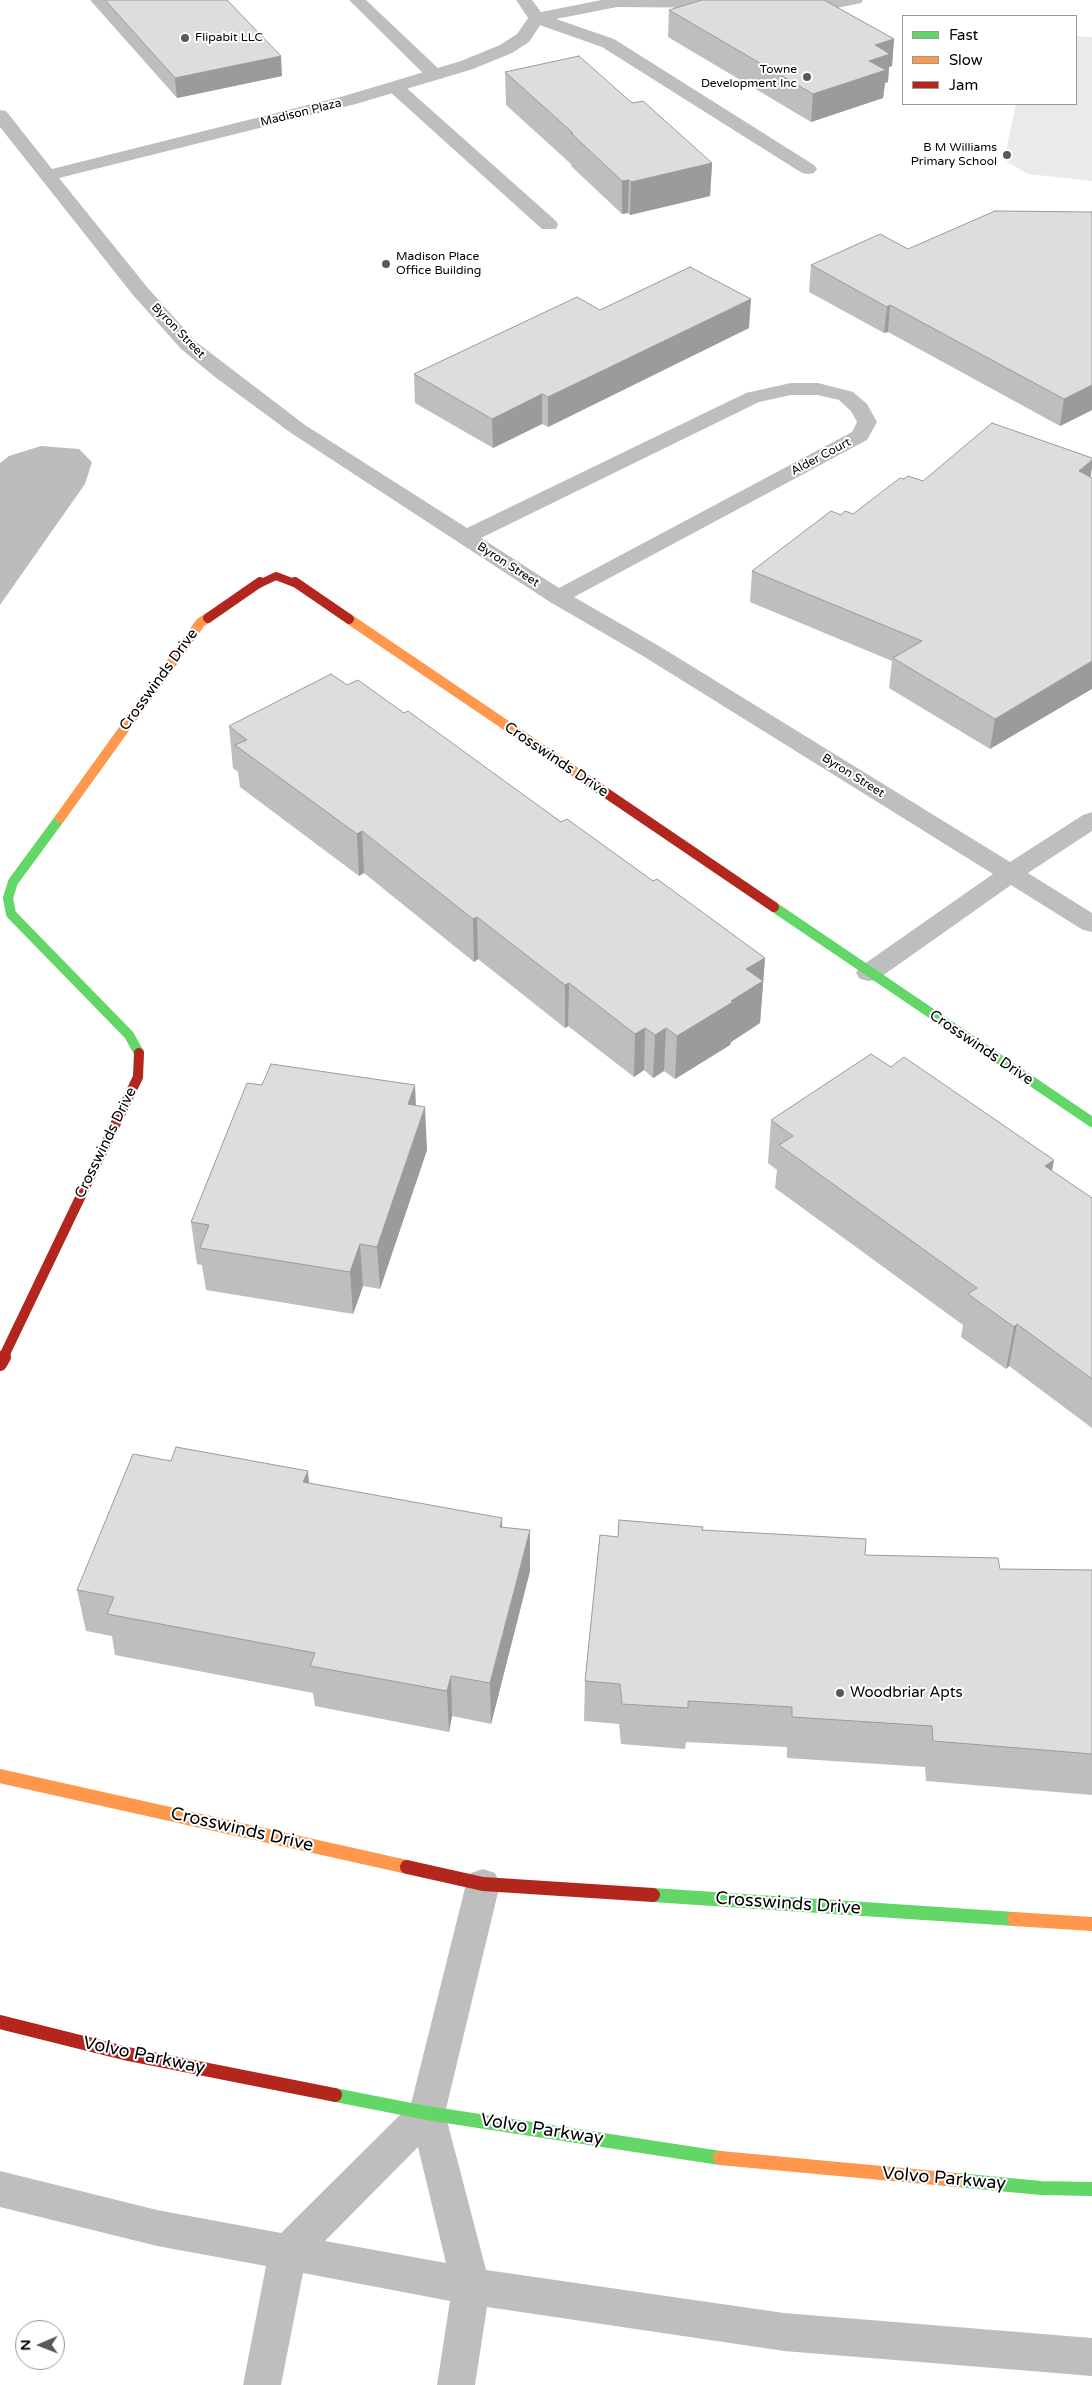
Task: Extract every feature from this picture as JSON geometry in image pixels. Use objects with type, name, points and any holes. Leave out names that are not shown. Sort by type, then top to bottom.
[{"type":"street","points":[[357,0],[435,75]]},
{"type":"street","points":[[524,0],[536,18],[608,44],[808,169]]},
{"type":"street","points":[[777,4],[827,5],[856,0]]},
{"type":"street","points":[[536,18],[617,2],[747,4]]},
{"type":"street","name":"Madison Plaza","points":[[48,175],[305,112],[435,75],[506,50],[523,38],[536,18]]},
{"type":"street","points":[[395,87],[549,225]]},
{"type":"street","name":"Byron Street","points":[[0,115],[140,292],[188,345],[222,374],[298,429],[558,598],[651,651],[1092,924]]},
{"type":"street","name":"Alder Court","points":[[466,537],[753,397],[791,389],[818,389],[846,396],[860,408],[867,422],[860,436],[558,598]]},
{"type":"street","name":"Crosswinds Drive","points":[[0,1364],[138,1076],[139,1051],[129,1035],[11,914],[8,898],[14,882],[201,622],[261,582],[276,576],[293,581],[869,973],[1092,1122]]},
{"type":"street","points":[[869,973],[1011,873],[1092,820]]},
{"type":"street","name":"Crosswinds Drive","points":[[0,1776],[483,1884],[1092,1924]]},
{"type":"street","points":[[456,2385],[471,2286],[427,2113],[483,1884]]},
{"type":"street","name":"Volvo Parkway","points":[[0,2022],[128,2054],[427,2113],[734,2160],[1041,2188],[1092,2189]]},
{"type":"street","points":[[262,2385],[288,2252],[427,2113]]},
{"type":"street","points":[[0,2189],[157,2228],[471,2286],[784,2332],[1092,2357]]},
{"type":"shaded area","points":[[1077,36],[1092,37],[1092,181],[1028,174],[1004,160],[1016,105],[1077,105]]},
{"type":"shaded area","points":[[41,446],[79,449],[92,462],[85,484],[0,605],[0,463],[9,456]]},
{"type":"building","name":"Flipabit LLC","points":[[105,0],[227,0],[281,56],[175,78]]},
{"type":"building","points":[[702,0],[824,0],[894,39],[875,45],[890,54],[869,61],[886,70],[813,94],[669,10]]},
{"type":"building","points":[[579,56],[632,103],[643,101],[712,163],[631,182],[629,180],[622,181],[571,133],[573,133],[505,72]]},
{"type":"building","points":[[995,211],[1092,212],[1092,385],[1064,399],[890,305],[887,307],[811,265],[880,234],[908,249]]},
{"type":"building","points":[[690,267],[751,299],[548,397],[542,394],[492,419],[414,374],[577,297],[600,310]]},
{"type":"building","points":[[992,423],[1092,458],[1079,471],[1092,478],[1092,661],[995,719],[893,658],[922,641],[752,571],[831,511],[841,515],[845,511],[853,514],[900,478],[904,479],[908,476],[923,481]]},
{"type":"building","points":[[331,674],[347,685],[358,680],[404,713],[408,711],[561,822],[567,819],[653,881],[657,879],[765,958],[746,969],[763,981],[731,1001],[733,1002],[677,1036],[666,1028],[655,1035],[645,1028],[635,1034],[569,983],[565,985],[477,917],[473,919],[362,831],[357,834],[235,745],[247,740],[229,726]]},
{"type":"building","points":[[871,1054],[891,1067],[904,1057],[1054,1160],[1045,1166],[1092,1198],[1092,1379],[1017,1324],[1014,1327],[968,1294],[977,1288],[779,1145],[793,1136],[771,1120]]},
{"type":"building","points":[[271,1064],[415,1085],[408,1104],[425,1107],[377,1247],[360,1244],[350,1272],[200,1248],[209,1225],[191,1222],[247,1083],[262,1085]]},
{"type":"building","points":[[176,1447],[308,1471],[303,1482],[502,1518],[500,1527],[530,1530],[490,1683],[451,1676],[447,1691],[310,1666],[315,1653],[107,1614],[114,1597],[77,1590],[133,1454],[171,1461]]},
{"type":"building","name":"Woodbriar Apts","points":[[619,1520],[703,1527],[702,1530],[866,1539],[865,1555],[998,1558],[1000,1569],[1092,1570],[1092,1754],[933,1741],[932,1726],[792,1717],[792,1707],[688,1701],[688,1708],[622,1704],[620,1684],[585,1681],[600,1535],[618,1537]]},
{"type":"traffic: fast","points":[[60,818],[13,882],[8,898],[11,914],[129,1035],[139,1053]]},
{"type":"traffic: fast","points":[[774,907],[1092,1122]]},
{"type":"traffic: fast","points":[[653,1895],[1014,1919]]},
{"type":"traffic: fast","points":[[335,2095],[427,2113],[720,2158]]},
{"type":"traffic: fast","points":[[957,2180],[1041,2188],[1092,2189]]},
{"type":"traffic: slow","points":[[60,818],[201,622],[208,618]]},
{"type":"traffic: slow","points":[[349,619],[587,780]]},
{"type":"traffic: slow","points":[[0,1776],[407,1867]]},
{"type":"traffic: slow","points":[[1014,1919],[1092,1924]]},
{"type":"traffic: slow","points":[[720,2158],[957,2180]]},
{"type":"traffic: jam","points":[[208,618],[261,582],[276,576],[293,581],[349,619]]},
{"type":"traffic: jam","points":[[587,780],[774,907]]},
{"type":"traffic: jam","points":[[0,1364],[138,1077],[139,1053]]},
{"type":"traffic: jam","points":[[407,1867],[483,1884],[653,1895]]},
{"type":"traffic: jam","points":[[0,2022],[128,2054],[335,2095]]},
{"type":"place","name":"Flipabit LLC","points":[[185,38]]},
{"type":"place","name":"Towne Development Inc","points":[[807,77]]},
{"type":"place","name":"B M Williams Primary School","points":[[1007,155]]},
{"type":"place","name":"Madison Place Office Building","points":[[386,264]]},
{"type":"place","name":"Woodbriar Apts","points":[[840,1693]]}]
